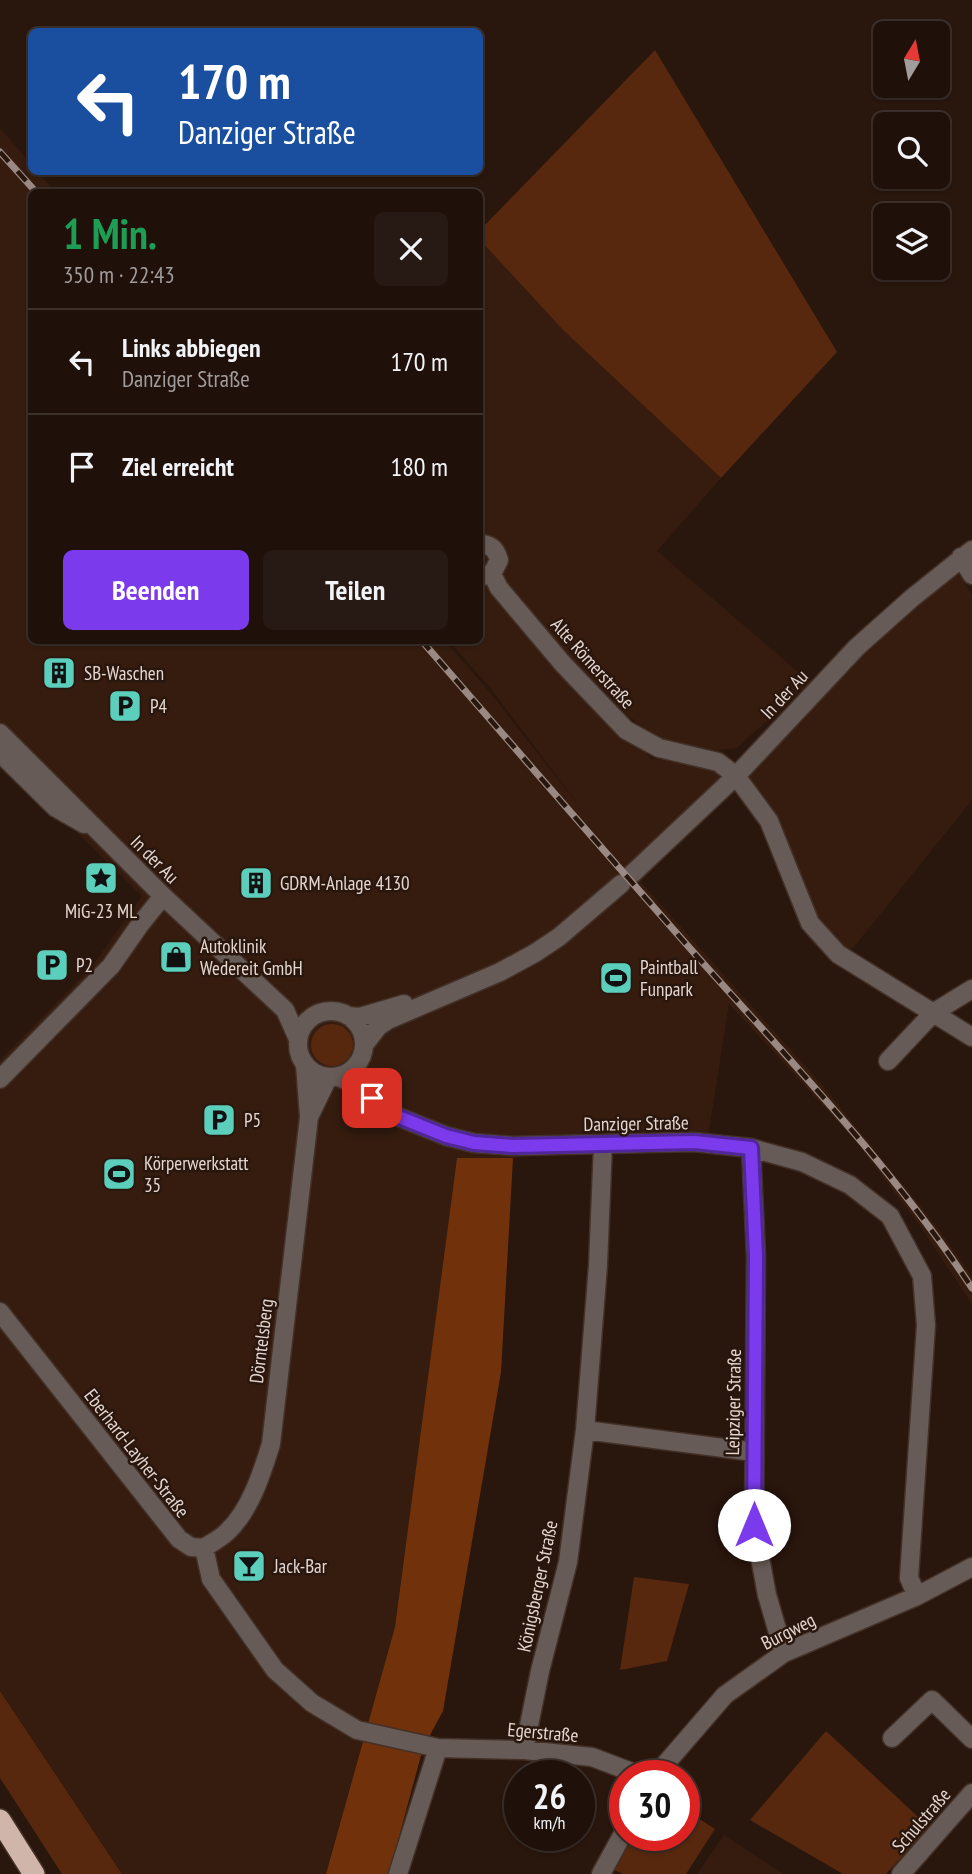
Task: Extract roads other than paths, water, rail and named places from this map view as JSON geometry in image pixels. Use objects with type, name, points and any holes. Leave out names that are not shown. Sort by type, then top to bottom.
[{"type":"highway","points":[[0,1820],[34,1874]]},
{"type":"street","name":"Alte Römerstraße","points":[[483,545],[491,546],[498,554],[498,565],[486,575],[626,730],[659,748],[719,762],[736,776],[769,821],[810,923],[838,954],[972,1037]]},
{"type":"street","points":[[967,554],[972,575]]},
{"type":"street","name":"In der Au","points":[[363,1050],[377,1027],[388,1020],[500,972],[559,937],[627,879],[736,776],[857,647],[967,554]]},
{"type":"street","name":"In der Au","points":[[0,733],[163,897],[285,1010],[300,1017],[311,1018]]},
{"type":"street","points":[[0,753],[56,808],[99,832]]},
{"type":"street","points":[[0,1079],[111,966],[163,897]]},
{"type":"street","points":[[888,1061],[933,1013],[972,989]]},
{"type":"street","name":"In der Au","points":[[348,1016],[360,1017],[438,998]]},
{"type":"street","name":"In der Au","points":[[285,1010],[298,1039]]},
{"type":"street","points":[[363,1050],[356,1065],[348,1072],[334,1077],[321,1076],[305,1065],[298,1049],[298,1039],[300,1031],[311,1018],[329,1011],[348,1016],[357,1024],[362,1034],[363,1050],[365,1093]]},
{"type":"street","name":"Dörntelsberg","points":[[204,1548],[228,1532],[247,1505],[271,1444],[310,1117],[305,1065]]},
{"type":"street","name":"Dörntelsberg","points":[[310,1117],[326,1082],[334,1077]]},
{"type":"street","name":"Danziger Straße","points":[[334,1077],[365,1093],[394,1115],[446,1136],[474,1143],[513,1146],[694,1142],[751,1148],[802,1162],[850,1185],[890,1216],[922,1276],[926,1325],[909,1578],[917,1596]]},
{"type":"street","name":"Königsberger Straße","points":[[524,1750],[540,1671],[568,1562],[585,1430],[598,1265],[603,1144]]},
{"type":"street","name":"Leipziger Straße","points":[[751,1148],[756,1256],[754,1525],[767,1595],[784,1653]]},
{"type":"street","name":"Eberhard-Layher-Straße","points":[[0,1311],[179,1539],[191,1547],[204,1548]]},
{"type":"street","points":[[585,1430],[754,1452]]},
{"type":"street","points":[[204,1548],[211,1579],[275,1670],[312,1703],[357,1730],[438,1748],[398,1874]]},
{"type":"street","name":"Burgweg","points":[[669,1760],[725,1695],[784,1653],[917,1596],[972,1567]]},
{"type":"street","points":[[892,1738],[932,1700],[972,1739]]},
{"type":"street","name":"Egerstraße","points":[[438,1748],[524,1750],[592,1757],[609,1763]]},
{"type":"street","name":"Schulstraße","points":[[901,1874],[972,1793]]},
{"type":"street","points":[[601,1874],[614,1851]]},
{"type":"railway","points":[[0,152],[33,189]]},
{"type":"railway","points":[[424,644],[844,1121],[910,1202],[972,1288]]},
{"type":"place","name":"SB-Waschen","points":[[59,673]]},
{"type":"place","name":"P4","points":[[125,706]]},
{"type":"place","name":"MiG-23 ML","points":[[101,878]]},
{"type":"place","name":"GDRM-Anlage 4130","points":[[256,883]]},
{"type":"place","name":"Autoklinik Wedereit GmbH","points":[[176,957]]},
{"type":"place","name":"P2","points":[[52,965]]},
{"type":"place","name":"Paintball Funpark","points":[[616,978]]},
{"type":"place","name":"P5","points":[[219,1120]]},
{"type":"place","name":"Körperwerkstatt 35","points":[[119,1174]]},
{"type":"place","name":"Jack-Bar","points":[[249,1566]]}]
